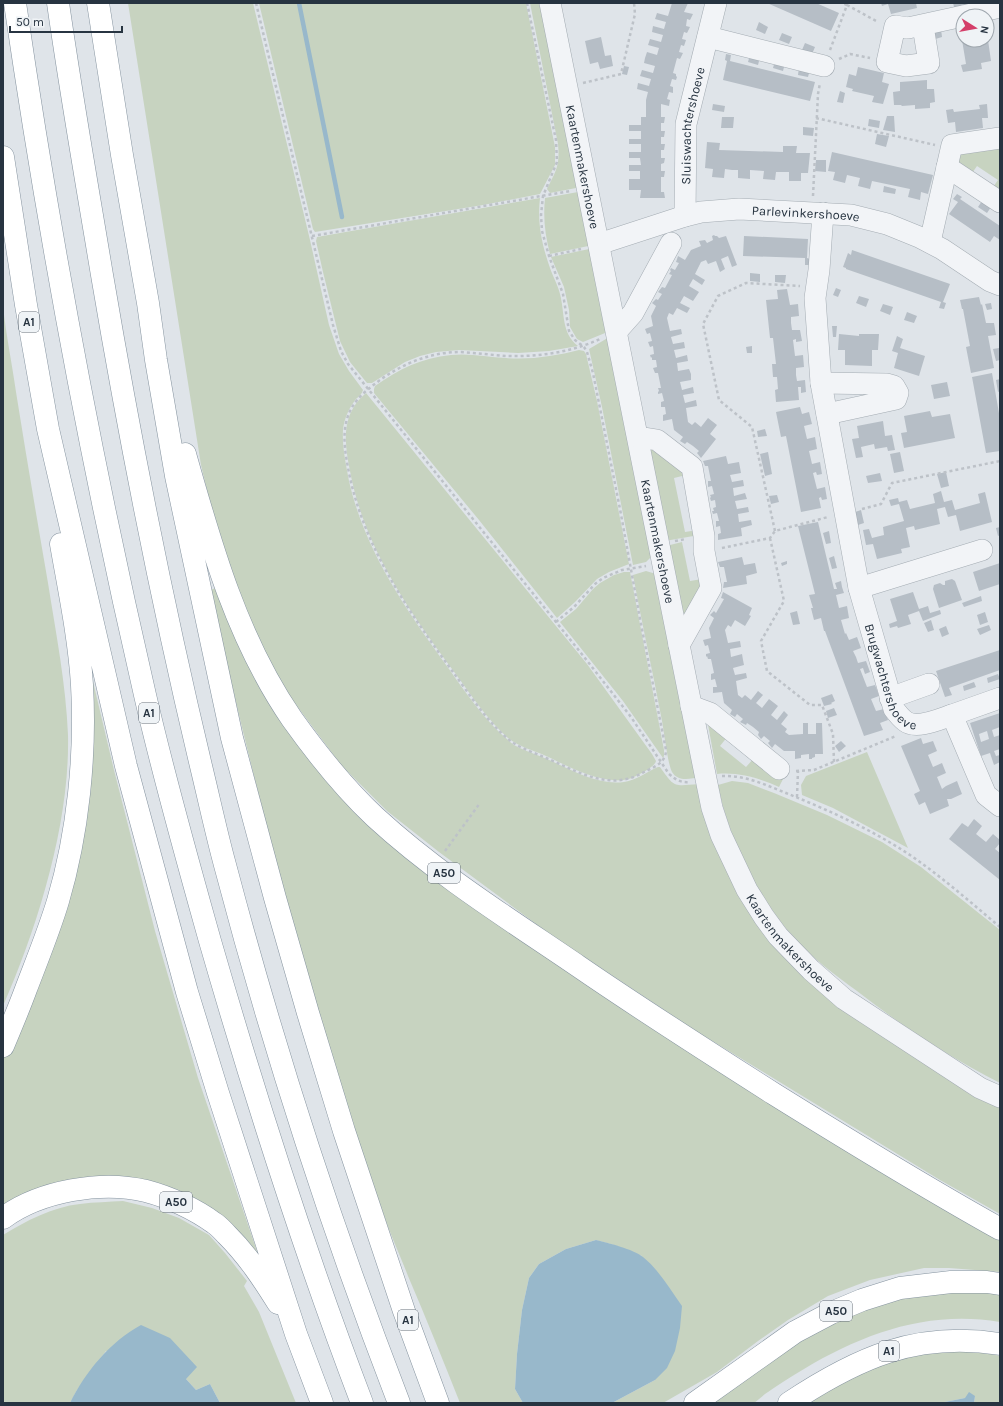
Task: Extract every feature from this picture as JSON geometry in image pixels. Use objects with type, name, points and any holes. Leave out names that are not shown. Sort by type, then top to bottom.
[{"type":"highway","name":"A1","points":[[15,3],[63,302],[114,559],[149,713],[186,854],[244,1058],[297,1223],[362,1403]]},
{"type":"highway","points":[[58,3],[113,337],[142,499],[168,627],[224,862],[263,1000],[328,1209],[374,1339],[399,1403]]},
{"type":"highway","name":"A1","points":[[98,3],[176,476],[236,753],[275,898],[342,1124],[402,1304],[438,1403]]},
{"type":"highway","name":"A1","points":[[3,157],[26,305],[48,429],[126,766],[187,992],[218,1093],[296,1334],[322,1403]]},
{"type":"highway","name":"A50","points":[[148,303],[169,378],[185,454],[223,580],[247,638],[265,675],[291,716],[316,751],[340,780],[374,816],[409,846],[460,885],[613,990],[853,1143],[946,1199],[1000,1229]]},
{"type":"highway","name":"A1","points":[[3,1046],[38,959],[58,901],[70,852],[83,740],[82,685],[78,646],[58,521],[48,429]]},
{"type":"highway","name":"A50","points":[[3,1218],[29,1204],[55,1193],[89,1188],[119,1187],[145,1191],[168,1198],[190,1208],[215,1223],[243,1251],[264,1280],[296,1334]]},
{"type":"highway","name":"A50","points":[[695,1403],[795,1332],[831,1313],[862,1300],[900,1288],[951,1282],[987,1282],[1000,1284]]},
{"type":"highway","name":"A1","points":[[789,1403],[831,1376],[854,1364],[896,1349],[925,1343],[948,1341],[971,1341],[1000,1344]]},
{"type":"street","name":"Kaartenmakershoeve","points":[[550,3],[706,779],[712,808],[721,835],[747,890],[764,917],[778,936],[811,970],[844,999],[980,1088],[1000,1098]]},
{"type":"street","name":"Sluiswachtershoeve","points":[[685,216],[686,124],[716,3]]},
{"type":"street","points":[[998,3],[1000,9]]},
{"type":"street","points":[[923,26],[929,63],[906,66],[887,62],[895,26],[908,28],[955,18]]},
{"type":"street","points":[[708,36],[824,66]]},
{"type":"street","points":[[930,242],[952,146],[1000,138]]},
{"type":"street","points":[[949,158],[1000,202]]},
{"type":"street","name":"Parlevinkershoeve","points":[[599,244],[701,212],[739,209],[817,213],[864,218],[893,227],[930,242],[990,281],[1000,285]]},
{"type":"street","name":"Brugwachtershoeve","points":[[817,213],[819,270],[815,298],[821,383],[858,588],[894,709],[906,722],[920,725],[928,724],[1000,698]]},
{"type":"street","points":[[617,331],[633,313],[671,243]]},
{"type":"street","points":[[821,383],[888,384],[894,386],[898,393],[896,400],[827,414]]},
{"type":"street","points":[[638,437],[657,440],[692,467],[711,588],[679,645]]},
{"type":"street","points":[[858,588],[982,550]]},
{"type":"street","points":[[890,698],[929,684]]},
{"type":"street","points":[[691,706],[710,714],[788,770]]},
{"type":"street","points":[[952,715],[986,795],[1000,806]]},
{"type":"path","points":[[256,3],[333,325],[341,351],[348,364],[623,706],[661,763],[675,780],[683,782],[726,776],[757,781],[861,827],[897,847],[924,865],[1000,927]]},
{"type":"path","points":[[527,3],[558,151],[557,162],[543,196],[541,223],[548,256],[561,287],[566,309],[568,331],[575,340],[584,347],[588,352],[593,373],[666,750],[666,756],[661,763],[637,777],[622,781],[608,781],[583,774],[512,742],[491,721],[470,695],[425,634],[386,573],[370,540],[356,502],[345,452],[344,428],[350,411],[357,400],[368,389],[393,371],[424,357],[459,352],[520,356],[551,353],[584,347],[617,331]]},
{"type":"path","points":[[567,86],[621,74],[635,14],[634,3]]},
{"type":"path","points":[[842,3],[879,22],[895,26]]},
{"type":"path","points":[[817,213],[816,118],[818,94],[824,66],[847,5]]},
{"type":"path","points":[[824,66],[850,54],[887,62]]},
{"type":"path","points":[[816,118],[949,158]]},
{"type":"path","points":[[312,236],[587,188]]},
{"type":"path","points":[[548,256],[594,247],[599,244]]},
{"type":"path","points":[[775,531],[752,427],[719,400],[703,324],[718,296],[746,283],[816,286]]},
{"type":"path","points":[[834,762],[833,734],[822,705],[810,705],[767,671],[761,641],[784,601],[770,538],[775,531],[881,504],[892,483],[1000,461]]},
{"type":"path","points":[[556,622],[574,607],[591,588],[603,578],[613,573],[631,568],[661,554],[704,544],[770,538]]},
{"type":"path","points":[[796,797],[788,770],[814,770],[920,725]]},
{"type":"path","points":[[445,852],[480,804]]},
{"type":"green space","points":[[128,3],[253,3],[329,325],[339,354],[363,390],[349,410],[344,422],[343,430],[343,443],[349,481],[356,507],[365,532],[389,580],[418,625],[479,710],[514,745],[582,775],[603,781],[624,782],[633,780],[660,767],[675,784],[699,784],[758,921],[1000,1105],[1000,1214],[940,1180],[696,1031],[551,935],[439,852],[387,811],[341,765],[291,698],[274,671],[253,627],[234,581],[215,525],[201,465]]},
{"type":"green space","points":[[259,3],[526,3],[555,147],[555,165],[540,194],[483,205],[315,232],[313,229]]},
{"type":"green space","points":[[530,3],[545,3],[581,185],[576,188],[550,193],[547,189],[557,168],[558,144]]},
{"type":"green space","points":[[1000,143],[1000,196],[991,190],[998,180],[977,166],[970,176],[954,163],[958,152]]},
{"type":"green space","points":[[578,192],[593,245],[550,254],[545,226],[545,198]]},
{"type":"green space","points":[[540,198],[539,216],[545,251],[562,301],[566,329],[573,341],[578,346],[549,351],[518,353],[459,350],[436,352],[405,362],[372,383],[367,383],[350,362],[340,341],[316,241],[317,237]]},
{"type":"green space","points":[[594,248],[610,331],[583,342],[577,339],[570,327],[569,310],[564,287],[551,257]]},
{"type":"green space","points":[[3,306],[60,659],[68,735],[64,803],[58,838],[49,874],[28,942],[3,1006]]},
{"type":"green space","points":[[611,336],[652,556],[646,562],[633,565],[589,349]]},
{"type":"green space","points":[[579,350],[584,351],[586,354],[597,401],[629,564],[609,572],[597,579],[557,618],[479,520],[374,393],[374,389],[375,386],[393,374],[411,365],[440,356],[465,354],[506,358],[534,358]]},
{"type":"green space","points":[[366,393],[587,664],[652,754],[656,761],[650,768],[632,778],[622,780],[599,778],[577,770],[512,741],[493,723],[473,698],[405,602],[377,552],[366,526],[350,471],[346,449],[346,429],[352,410]]},
{"type":"green space","points":[[656,447],[686,475],[674,478],[685,532],[698,530],[699,535],[665,541],[646,449]]},
{"type":"green space","points":[[682,542],[690,581],[702,579],[705,587],[680,621],[666,546]]},
{"type":"green space","points":[[646,571],[656,574],[700,777],[681,779],[672,772],[633,575]]},
{"type":"green space","points":[[630,572],[664,750],[663,758],[623,701],[560,622],[576,609],[600,583],[614,575]]},
{"type":"green space","points":[[219,587],[250,661],[370,817],[1000,1235],[1000,1272],[949,1268],[924,1268],[870,1280],[828,1296],[788,1320],[717,1372],[663,1403],[612,1403],[655,1380],[642,1256],[596,1240],[566,1249],[539,1264],[529,1278],[522,1310],[515,1389],[523,1403],[460,1403],[386,1221],[357,1136],[309,982],[247,747],[210,590]]},
{"type":"green space","points":[[76,610],[114,770],[155,931],[198,1078],[260,1260],[145,1183],[3,1211],[3,1052],[75,841]]},
{"type":"green space","points":[[707,719],[728,736],[720,746],[746,767],[755,757],[784,777],[779,787],[748,776],[717,774]]},
{"type":"green space","points":[[867,752],[908,848],[833,808],[802,795],[801,785],[806,776]]},
{"type":"green space","points":[[732,781],[748,783],[774,793],[827,815],[882,842],[921,867],[1000,930],[1000,1083],[944,1052],[891,1016],[840,979],[794,938],[768,905],[746,866],[737,846],[729,825],[718,785]]},
{"type":"green space","points":[[123,1201],[152,1208],[179,1218],[209,1235],[225,1253],[247,1281],[244,1286],[259,1312],[296,1403],[220,1403],[210,1384],[196,1390],[186,1379],[106,1351],[77,1390],[70,1403],[3,1403],[3,1235],[30,1220],[59,1208],[85,1203]]},
{"type":"green space","points":[[941,1289],[1000,1291],[1000,1322],[974,1319],[948,1319],[923,1322],[898,1328],[874,1335],[827,1356],[781,1383],[753,1403],[707,1403],[794,1340],[885,1299]]},
{"type":"green space","points":[[961,1351],[1000,1356],[1000,1403],[974,1403],[975,1396],[940,1403],[809,1403],[852,1378],[882,1365],[913,1356],[938,1352]]},
{"type":"water","points":[[596,1240],[639,1254],[649,1262],[669,1286],[682,1306],[680,1328],[675,1351],[667,1368],[655,1380],[612,1403],[523,1403],[515,1389],[522,1310],[529,1278],[539,1264],[566,1249]]},
{"type":"water","points":[[141,1325],[170,1338],[197,1367],[186,1379],[196,1390],[210,1384],[220,1403],[70,1403],[83,1380],[100,1358],[119,1340]]},
{"type":"water","points":[[969,1392],[975,1396],[974,1403],[940,1403],[965,1398]]},
{"type":"building","points":[[672,3],[688,3],[684,12],[693,14],[690,20],[687,19],[686,26],[690,27],[687,33],[684,32],[682,39],[686,40],[684,46],[681,45],[679,52],[683,53],[680,59],[677,58],[673,73],[676,74],[677,77],[676,80],[672,79],[670,86],[673,87],[673,93],[669,92],[667,99],[670,100],[669,106],[661,104],[661,117],[665,117],[664,123],[661,123],[661,131],[665,131],[664,137],[661,137],[661,144],[665,144],[664,150],[661,150],[661,158],[665,158],[664,163],[661,164],[661,171],[665,171],[664,177],[661,177],[661,192],[664,192],[665,198],[640,198],[641,190],[629,190],[629,179],[640,179],[640,171],[629,171],[629,165],[641,165],[640,158],[629,158],[629,152],[641,152],[641,144],[629,144],[629,139],[641,139],[641,131],[629,131],[629,125],[641,125],[641,117],[646,117],[646,100],[648,92],[637,89],[638,83],[649,86],[651,79],[640,76],[642,70],[653,73],[655,66],[644,63],[645,58],[647,52],[657,55],[659,48],[648,45],[650,39],[661,42],[663,35],[652,32],[653,26],[664,29],[666,22],[655,19],[657,13],[668,16]]},
{"type":"building","points":[[767,3],[816,3],[839,13],[831,31]]},
{"type":"building","points":[[881,3],[916,3],[917,8],[891,14],[888,4],[882,6]]},
{"type":"building","points":[[953,3],[973,3],[960,8],[955,8],[955,10]]},
{"type":"building","points":[[759,22],[768,27],[765,34],[756,30]]},
{"type":"building","points":[[941,29],[942,37],[932,40],[931,33]]},
{"type":"building","points":[[782,33],[792,37],[789,44],[779,40]]},
{"type":"building","points":[[601,37],[605,56],[611,55],[613,66],[600,69],[598,62],[590,64],[585,41]]},
{"type":"building","points":[[805,43],[815,47],[812,54],[802,50]]},
{"type":"building","points":[[963,48],[989,48],[991,61],[981,63],[982,69],[963,72],[961,65],[966,64]]},
{"type":"building","points":[[726,54],[731,55],[730,61],[815,82],[810,101],[723,80],[727,61],[725,60]]},
{"type":"building","points":[[750,55],[760,57],[758,65],[748,62]]},
{"type":"building","points":[[775,61],[785,63],[783,71],[773,68]]},
{"type":"building","points":[[624,66],[629,67],[627,75],[622,74]]},
{"type":"building","points":[[799,67],[810,69],[808,77],[798,75]]},
{"type":"building","points":[[858,67],[884,73],[882,82],[889,84],[883,104],[872,102],[874,96],[852,91],[853,89],[846,87],[849,74],[856,76]]},
{"type":"building","points":[[927,80],[927,89],[934,89],[935,102],[930,103],[930,108],[915,109],[915,105],[894,105],[893,92],[900,91],[900,82]]},
{"type":"building","points":[[840,91],[845,93],[843,103],[837,102]]},
{"type":"building","points":[[713,104],[725,106],[724,112],[712,110]]},
{"type":"building","points":[[987,104],[988,118],[982,118],[983,128],[956,132],[955,122],[948,123],[946,110],[953,109],[954,112],[980,109],[979,105]]},
{"type":"building","points":[[887,116],[894,116],[895,132],[883,130]]},
{"type":"building","points":[[722,117],[734,117],[733,128],[721,128]]},
{"type":"building","points":[[869,119],[880,121],[879,128],[868,126]]},
{"type":"building","points":[[803,127],[814,128],[813,136],[803,135]]},
{"type":"building","points":[[877,134],[889,136],[886,147],[875,144]]},
{"type":"building","points":[[707,142],[720,143],[719,150],[783,152],[783,146],[797,146],[796,153],[810,153],[808,173],[801,173],[801,181],[789,181],[789,172],[776,172],[775,180],[763,179],[764,171],[750,170],[750,179],[738,178],[738,170],[725,169],[724,178],[712,177],[713,169],[705,168]]},
{"type":"building","points":[[832,152],[933,175],[928,194],[921,192],[920,200],[908,197],[910,189],[872,181],[870,189],[858,186],[860,178],[847,175],[845,183],[833,180],[835,172],[828,171]]},
{"type":"building","points":[[816,160],[826,160],[826,172],[815,171]]},
{"type":"building","points":[[884,186],[896,189],[895,194],[883,192]]},
{"type":"building","points":[[957,194],[962,197],[960,199],[1000,226],[1000,240],[994,236],[990,242],[949,214],[958,202],[953,199]]},
{"type":"building","points":[[982,201],[991,207],[987,213],[978,207]]},
{"type":"building","points":[[714,235],[719,238],[726,236],[737,265],[732,267],[728,256],[721,259],[725,269],[720,272],[716,261],[708,264],[706,260],[701,262],[695,274],[705,280],[702,285],[693,279],[689,286],[699,292],[693,301],[684,296],[680,303],[690,308],[687,313],[677,308],[673,315],[669,313],[667,318],[670,331],[681,329],[682,334],[671,337],[673,344],[684,342],[685,348],[674,350],[676,358],[687,355],[688,361],[677,363],[678,371],[689,369],[691,374],[691,380],[680,382],[682,390],[693,387],[694,393],[683,395],[685,403],[696,400],[697,406],[686,408],[688,422],[692,425],[695,422],[701,427],[708,418],[717,425],[710,434],[716,439],[701,458],[697,453],[699,451],[693,446],[687,442],[685,444],[680,441],[683,437],[674,430],[672,419],[663,421],[663,415],[666,414],[665,407],[661,407],[661,402],[664,401],[662,393],[658,394],[658,388],[661,388],[658,373],[655,373],[653,368],[657,367],[656,360],[652,360],[652,357],[651,358],[650,355],[654,354],[653,346],[650,347],[648,342],[652,341],[650,333],[647,334],[645,329],[653,326],[651,316],[656,306],[652,303],[656,299],[658,300],[662,294],[658,292],[662,287],[665,288],[672,275],[669,274],[671,268],[675,270],[679,263],[676,262],[678,256],[685,260],[691,250],[701,246],[699,241],[705,240],[707,243],[713,240],[712,236]]},
{"type":"building","points":[[744,236],[808,239],[807,258],[810,259],[810,265],[805,265],[805,258],[743,256]]},
{"type":"building","points":[[852,250],[950,284],[943,302],[946,303],[944,309],[939,308],[941,302],[846,269],[843,267],[848,253],[851,255]]},
{"type":"building","points":[[750,273],[760,274],[760,282],[750,281]]},
{"type":"building","points":[[775,275],[786,275],[785,283],[775,282]]},
{"type":"building","points":[[836,288],[841,290],[838,297],[833,295]]},
{"type":"building","points":[[787,289],[790,305],[798,304],[799,316],[791,317],[791,323],[792,330],[800,330],[802,341],[796,342],[796,339],[793,340],[795,356],[803,355],[804,367],[796,368],[796,375],[797,381],[805,380],[806,392],[801,393],[801,387],[798,387],[799,400],[776,402],[775,390],[778,389],[777,377],[773,377],[772,364],[776,364],[773,338],[770,338],[766,300],[778,299],[777,290]]},
{"type":"building","points":[[859,296],[869,299],[866,307],[856,303]]},
{"type":"building","points":[[979,297],[986,323],[994,323],[996,335],[988,336],[994,368],[971,373],[966,347],[970,346],[960,300]]},
{"type":"building","points":[[991,303],[992,309],[987,310],[985,304]]},
{"type":"building","points":[[883,304],[893,307],[890,315],[880,311]]},
{"type":"building","points":[[907,312],[917,316],[914,323],[904,320]]},
{"type":"building","points":[[832,326],[837,326],[836,337],[833,337]]},
{"type":"building","points":[[839,334],[859,336],[859,334],[879,334],[878,350],[872,350],[872,366],[845,365],[845,350],[838,350]]},
{"type":"building","points":[[897,336],[903,339],[900,348],[925,356],[919,376],[894,368],[898,353],[892,351]]},
{"type":"building","points":[[752,346],[752,353],[747,353],[746,347]]},
{"type":"building","points":[[999,348],[1000,360],[996,361],[993,349]]},
{"type":"building","points":[[992,373],[1000,419],[1000,451],[986,453],[972,377]]},
{"type":"building","points":[[1000,379],[1000,391],[998,392],[996,380]]},
{"type":"building","points":[[947,382],[950,396],[934,399],[931,385]]},
{"type":"building","points":[[800,407],[802,414],[809,412],[812,424],[804,426],[807,439],[815,437],[817,449],[809,451],[812,464],[820,462],[822,474],[817,475],[816,472],[813,473],[817,489],[825,487],[827,499],[822,500],[821,497],[819,498],[821,508],[801,512],[786,436],[781,437],[776,412]]},
{"type":"building","points":[[930,411],[932,417],[950,414],[955,438],[904,448],[901,433],[907,432],[904,416]]},
{"type":"building","points":[[883,421],[885,436],[892,435],[895,450],[888,451],[887,447],[875,449],[874,444],[861,447],[863,457],[856,458],[852,439],[859,438],[857,426]]},
{"type":"building","points":[[765,429],[767,436],[758,437],[757,431]]},
{"type":"building","points":[[768,452],[772,474],[765,476],[760,454]]},
{"type":"building","points":[[900,452],[904,471],[894,473],[890,454]]},
{"type":"building","points":[[726,456],[728,464],[739,462],[741,473],[730,475],[732,482],[743,480],[744,486],[733,488],[734,496],[745,493],[747,499],[735,501],[737,509],[748,507],[749,512],[738,514],[739,522],[751,520],[752,525],[741,528],[742,536],[718,540],[718,534],[721,533],[720,526],[716,527],[716,521],[719,521],[717,513],[713,514],[712,511],[714,511],[713,508],[716,507],[715,500],[711,501],[710,498],[710,495],[714,494],[712,486],[708,487],[708,481],[711,481],[708,466],[705,466],[703,461]]},
{"type":"building","points":[[946,472],[949,486],[941,488],[937,474]]},
{"type":"building","points":[[880,473],[882,481],[868,483],[866,476]]},
{"type":"building","points":[[941,491],[944,502],[952,500],[955,510],[980,503],[978,494],[985,492],[992,522],[960,531],[956,515],[948,517],[945,507],[937,509],[940,524],[915,530],[914,526],[906,528],[910,547],[901,549],[902,553],[877,559],[873,544],[866,545],[863,530],[869,529],[872,538],[884,535],[883,527],[904,521],[899,504],[891,506],[889,500],[898,498],[899,502],[907,500],[910,509],[935,503],[933,494]]},
{"type":"building","points":[[777,495],[779,502],[771,504],[769,496]]},
{"type":"building","points":[[861,510],[864,523],[858,525],[855,512]]},
{"type":"building","points":[[818,522],[834,589],[837,589],[835,583],[841,581],[844,593],[836,595],[839,608],[847,606],[849,618],[841,620],[845,634],[846,633],[849,640],[857,637],[861,648],[853,651],[858,663],[866,661],[870,672],[865,674],[863,668],[860,669],[867,687],[875,685],[879,696],[871,699],[876,711],[884,709],[888,720],[880,723],[883,730],[864,736],[824,631],[821,618],[814,620],[811,608],[813,608],[809,595],[815,594],[798,526]]},
{"type":"building","points":[[1000,527],[1000,535],[998,536],[996,528]]},
{"type":"building","points":[[829,531],[831,543],[826,544],[823,533]]},
{"type":"building","points":[[834,556],[837,568],[832,569],[829,558]]},
{"type":"building","points":[[742,557],[744,565],[755,563],[757,573],[746,576],[747,584],[723,588],[724,582],[727,582],[724,567],[720,567],[718,562]]},
{"type":"building","points":[[787,561],[787,564],[782,566],[781,563]]},
{"type":"building","points":[[1000,563],[1000,584],[979,591],[973,572]]},
{"type":"building","points":[[952,579],[955,581],[962,600],[939,608],[933,589],[934,585],[940,583],[945,585],[945,581]]},
{"type":"building","points":[[723,592],[752,608],[749,615],[751,616],[745,626],[735,620],[731,627],[728,625],[725,630],[728,643],[740,641],[741,647],[730,649],[731,657],[742,654],[744,665],[733,668],[735,675],[746,673],[747,678],[736,681],[738,695],[742,698],[745,695],[751,700],[758,691],[763,695],[756,703],[762,708],[769,699],[778,706],[771,715],[777,720],[784,711],[788,715],[781,724],[787,729],[785,732],[789,735],[803,734],[803,723],[808,723],[808,734],[816,734],[816,723],[822,723],[823,754],[815,754],[815,757],[812,759],[809,759],[809,754],[801,755],[801,758],[795,759],[795,751],[784,751],[775,744],[772,748],[768,743],[770,741],[764,736],[761,739],[758,735],[759,732],[753,727],[747,723],[746,725],[740,722],[743,719],[737,714],[735,717],[730,714],[732,710],[724,703],[722,692],[713,693],[713,687],[717,687],[715,679],[711,680],[711,674],[714,673],[711,659],[708,659],[707,656],[706,657],[706,654],[710,653],[708,645],[705,646],[703,640],[711,638],[709,628],[714,618],[710,615],[714,611],[716,613],[724,599],[721,598]]},
{"type":"building","points":[[913,592],[919,609],[928,606],[930,613],[940,610],[941,614],[923,621],[919,611],[908,615],[911,624],[898,628],[897,626],[890,628],[889,624],[897,621],[890,599]]},
{"type":"building","points":[[981,596],[982,601],[964,607],[962,603]]},
{"type":"building","points":[[797,611],[800,624],[793,625],[790,613]]},
{"type":"building","points":[[985,612],[988,622],[980,625],[977,615]]},
{"type":"building","points":[[931,620],[934,630],[928,632],[924,623]]},
{"type":"building","points":[[989,625],[991,630],[980,635],[977,629]]},
{"type":"building","points":[[946,626],[949,634],[942,637],[939,629]]},
{"type":"building","points":[[1000,650],[1000,670],[949,688],[952,695],[945,697],[936,671]]},
{"type":"building","points":[[998,674],[1000,679],[988,683],[987,678]]},
{"type":"building","points":[[974,682],[976,687],[964,691],[963,686]]},
{"type":"building","points":[[832,694],[835,701],[831,703],[832,704],[824,706],[821,698]]},
{"type":"building","points":[[834,708],[837,715],[828,718],[826,711]]},
{"type":"building","points":[[1000,713],[1000,727],[992,730],[994,737],[1000,735],[1000,749],[994,751],[996,756],[1000,755],[1000,762],[994,765],[990,753],[981,756],[970,723]],"holes":[[[987,731],[989,739],[981,742],[979,734]]]},
{"type":"building","points":[[921,738],[923,744],[933,741],[937,751],[928,755],[933,767],[942,763],[946,773],[937,777],[942,789],[957,781],[962,794],[951,799],[947,799],[949,806],[930,814],[925,802],[919,805],[914,794],[920,791],[901,746]]},
{"type":"building","points":[[841,741],[846,746],[839,752],[835,746]]},
{"type":"building","points":[[974,819],[982,826],[976,834],[986,842],[993,834],[1000,840],[1000,843],[995,849],[1000,853],[1000,880],[949,839],[962,823],[968,827]]},
{"type":"waterway","points":[[299,3],[342,217]]}]
